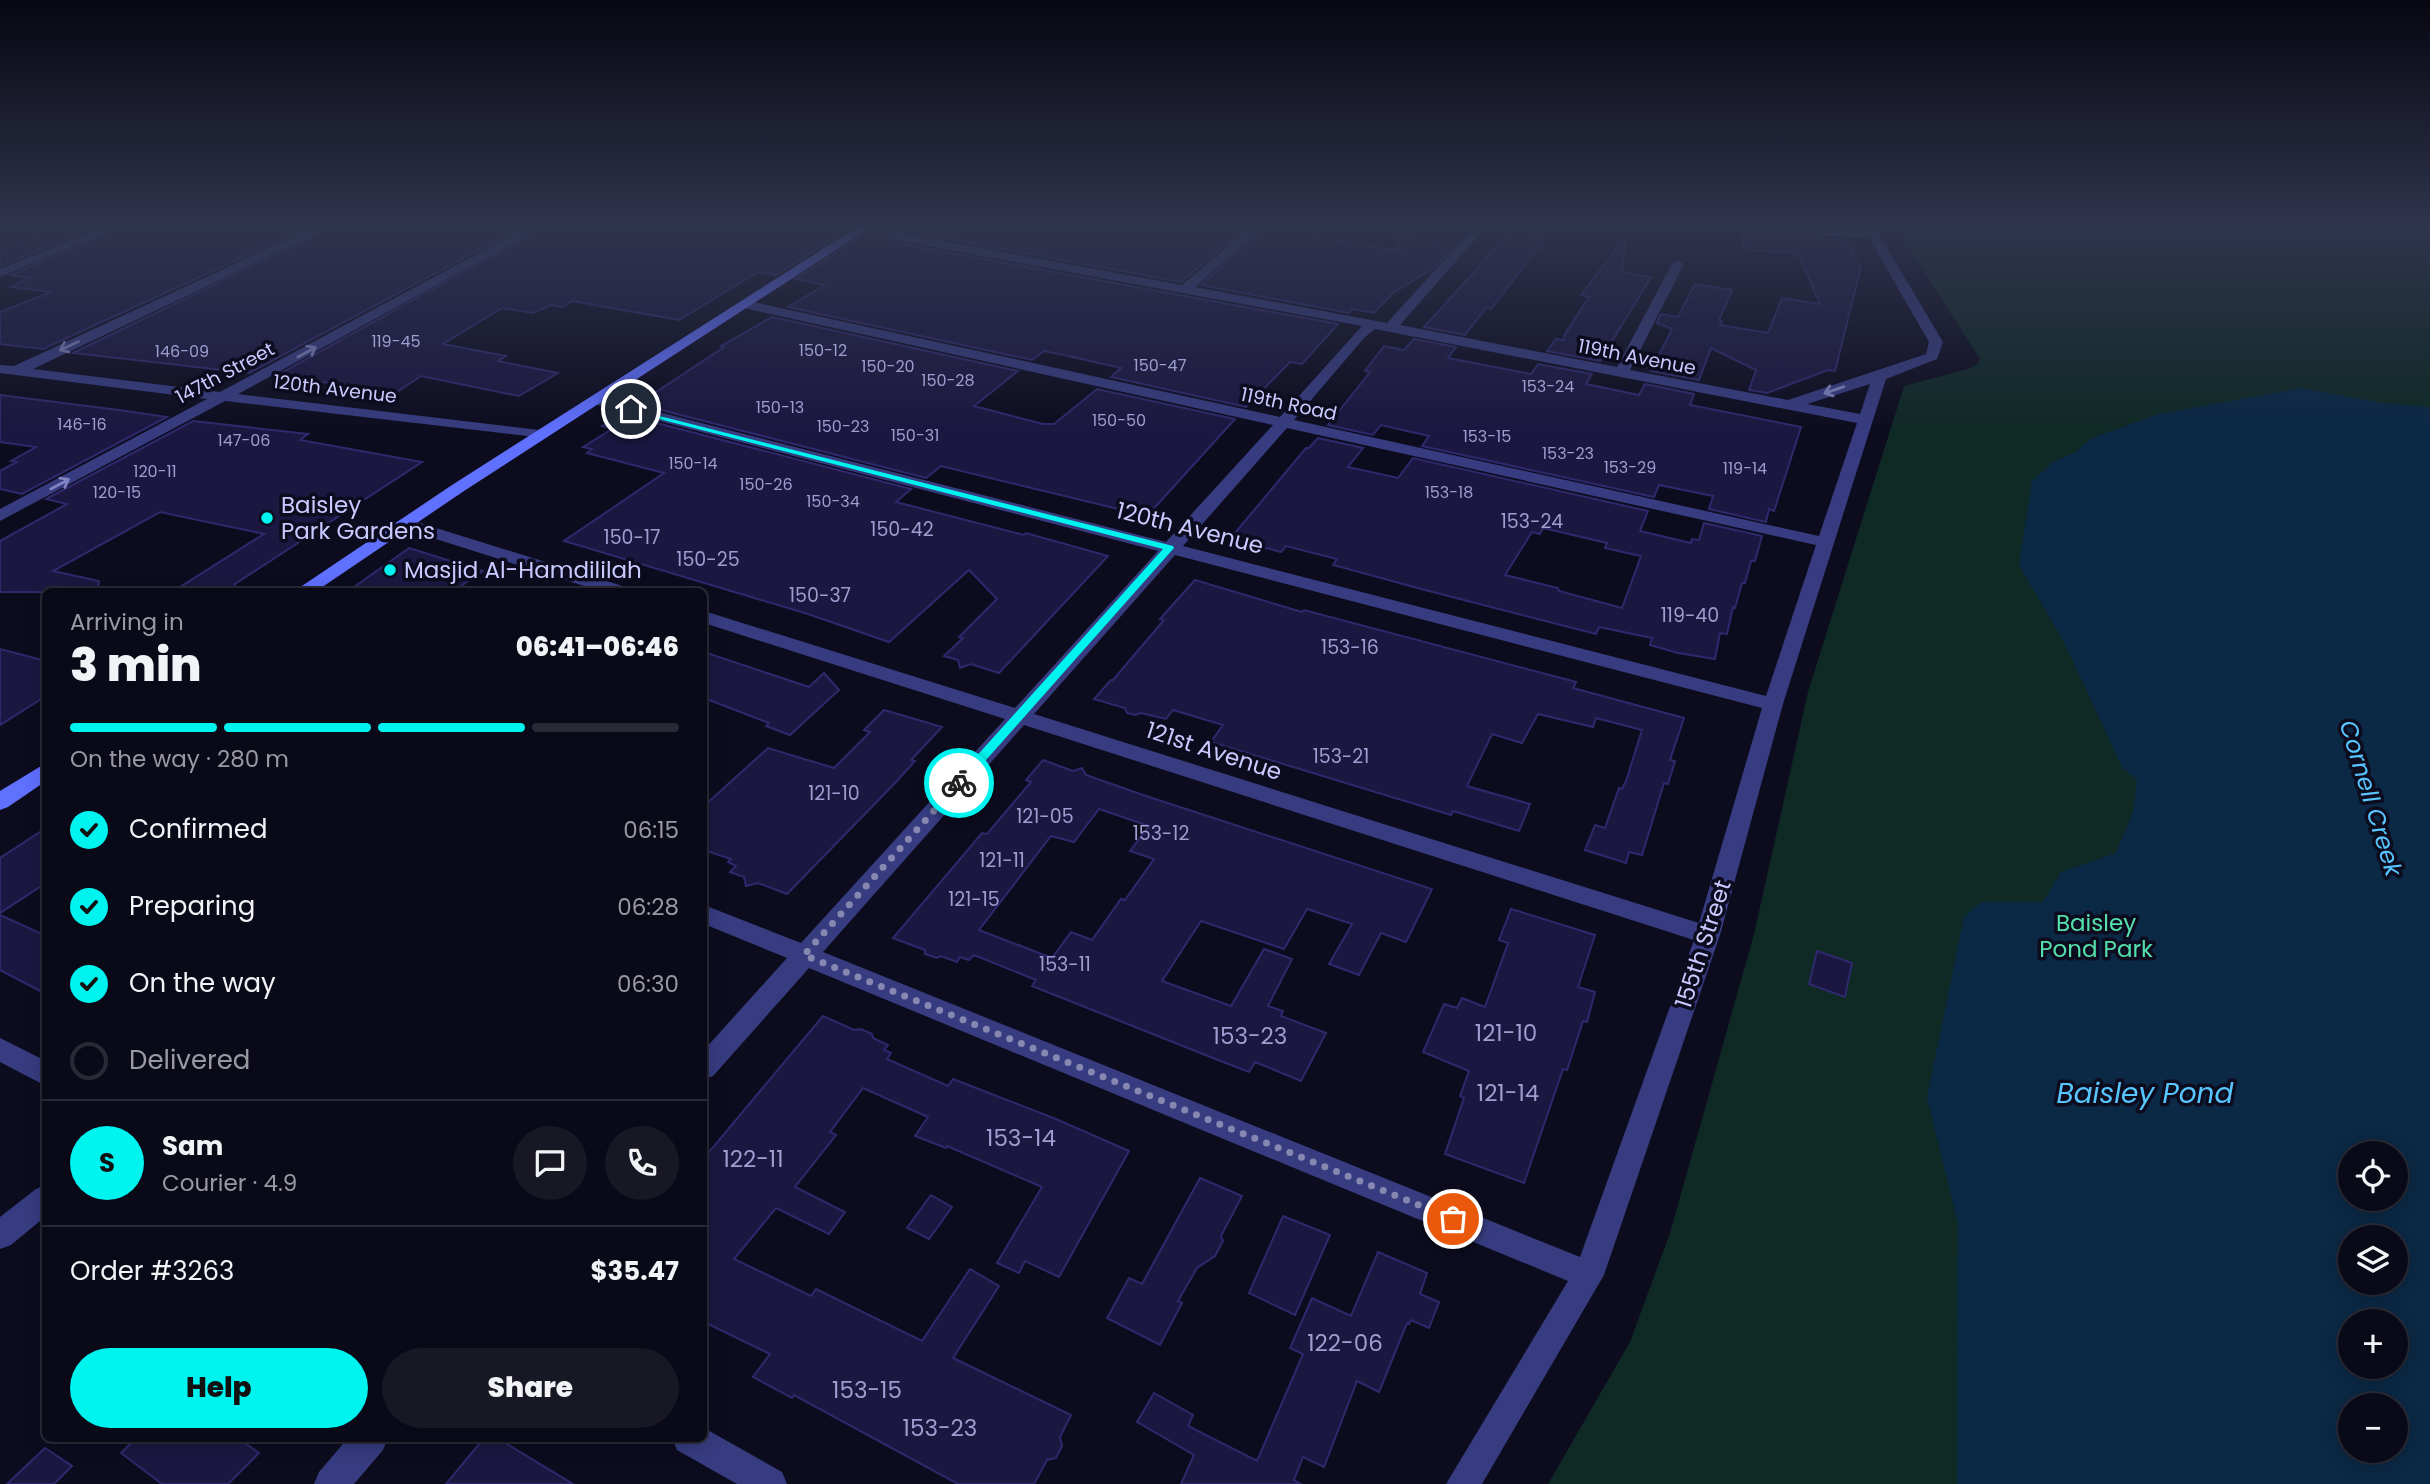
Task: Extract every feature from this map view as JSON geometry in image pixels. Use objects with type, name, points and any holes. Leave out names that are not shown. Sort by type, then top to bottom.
[{"type":"main road","points":[[308,588],[539,435],[761,293]]},
{"type":"main road","points":[[0,802],[42,773]]},
{"type":"street","points":[[0,378],[7,370],[177,293]]},
{"type":"street","name":"147th Street","points":[[0,516],[414,293]]},
{"type":"street","name":"119th Avenue","points":[[1202,293],[1866,421]]},
{"type":"street","points":[[707,1065],[1359,335],[1381,326],[1414,293]]},
{"type":"street","points":[[1621,373],[1663,293]]},
{"type":"street","points":[[1788,406],[1932,356],[1936,342],[1908,293]]},
{"type":"street","name":"119th Road","points":[[744,304],[1825,542]]},
{"type":"street","name":"120th Avenue","points":[[7,370],[539,435]]},
{"type":"street","name":"155th Street","points":[[1463,1484],[1589,1275],[1709,935],[1773,704],[1880,376]]},
{"type":"street","name":"120th Avenue","points":[[595,400],[1773,704]]},
{"type":"street","points":[[404,523],[610,588]]},
{"type":"street","name":"121st Avenue","points":[[707,618],[1709,935]]},
{"type":"street","points":[[707,915],[1589,1275]]},
{"type":"street","points":[[0,1049],[42,1073]]},
{"type":"street","points":[[0,1235],[42,1201]]},
{"type":"street","points":[[331,1484],[368,1442]]},
{"type":"street","points":[[696,1442],[770,1484]]},
{"type":"green space","name":"Baisley Pond Park","points":[[1938,293],[2430,293],[2430,1484],[1548,1484],[1630,1342],[1670,1233],[1754,934],[1808,692],[1904,386],[1968,369],[1980,359]]},
{"type":"water","name":"Baisley Pond","points":[[2301,388],[2383,403],[2430,407],[2430,1484],[1957,1484],[1958,1224],[1927,1097],[1964,917],[1981,902],[2043,902],[2061,872],[2116,853],[2133,812],[2137,780],[2122,767],[2064,642],[2019,565],[2032,481],[2053,462],[2074,453],[2092,438],[2159,414]]},
{"type":"building","points":[[48,293],[164,293],[43,349],[0,344],[0,312]]},
{"type":"building","points":[[196,293],[398,293],[249,373],[73,353]]},
{"type":"building","points":[[425,293],[723,293],[679,320],[572,301],[562,307],[551,305],[533,313],[502,308],[443,344],[506,356],[498,361],[558,373],[519,396],[421,376],[397,392],[276,376]]},
{"type":"building","points":[[811,293],[1170,293],[1338,324],[1302,364],[1290,362],[1246,407],[1111,377],[1121,368],[1064,355],[1044,351],[1032,360],[788,307]]},
{"type":"building","points":[[1245,293],[1393,293],[1374,313],[1352,309],[1349,313]]},
{"type":"building","points":[[1455,293],[1503,293],[1491,309],[1486,308],[1465,335],[1424,327]]},
{"type":"building","points":[[1641,293],[1600,361],[1547,351],[1556,339],[1564,340],[1565,334],[1589,297],[1581,295]]},
{"type":"building","points":[[1690,293],[1731,293],[1719,320],[1722,321],[1720,325],[1768,333],[1782,298],[1820,304],[1815,293],[1854,293],[1835,371],[1828,370],[1767,393],[1749,390],[1756,370],[1711,348],[1699,380],[1651,371],[1672,329],[1657,323],[1661,314],[1678,317]]},
{"type":"building","points":[[772,317],[1018,371],[974,406],[1043,424],[1054,424],[1097,389],[1235,419],[1147,516],[941,466],[926,478],[638,404],[724,347],[721,346]]},
{"type":"building","points":[[1414,339],[1456,347],[1448,358],[1531,374],[1538,364],[1592,374],[1586,384],[1639,395],[1645,384],[1694,394],[1690,405],[1801,427],[1774,511],[1769,509],[1766,522],[1709,509],[1713,496],[1659,485],[1654,497],[1422,446],[1429,436],[1381,425],[1373,435],[1328,425],[1370,372],[1365,371],[1384,346],[1404,350]]},
{"type":"building","points":[[0,395],[167,417],[22,494],[0,489],[0,471],[17,462],[11,461],[36,447],[0,442]]},
{"type":"building","points":[[622,414],[911,489],[896,502],[1108,556],[999,673],[971,664],[960,668],[958,660],[944,656],[997,599],[969,570],[889,642],[808,614],[564,541],[664,473],[587,453],[592,449],[583,447],[612,429],[602,426]]},
{"type":"building","points":[[193,421],[308,434],[300,440],[422,462],[235,584],[234,588],[178,588],[264,534],[160,512],[53,571],[99,581],[98,588],[42,588],[42,592],[0,592],[0,541],[67,504],[46,499]]},
{"type":"building","points":[[1318,438],[1363,448],[1348,467],[1398,478],[1413,458],[1648,511],[1640,531],[1691,543],[1692,539],[1699,540],[1704,523],[1762,536],[1755,561],[1751,561],[1745,583],[1742,583],[1735,608],[1733,607],[1727,634],[1720,633],[1715,659],[1678,653],[1650,645],[1652,638],[1599,627],[1596,634],[1333,565],[1337,559],[1286,546],[1281,552],[1267,548],[1257,550],[1255,545],[1230,539],[1306,448]],"holes":[[[1543,528],[1607,543],[1605,548],[1641,556],[1622,608],[1505,575],[1532,532],[1540,534]]]},
{"type":"building","points":[[409,548],[483,571],[458,588],[353,588]]},
{"type":"building","points":[[1195,580],[1302,612],[1304,610],[1576,682],[1573,688],[1684,718],[1670,760],[1675,761],[1668,784],[1664,783],[1642,855],[1629,852],[1626,863],[1585,850],[1595,825],[1605,828],[1619,788],[1622,789],[1626,781],[1642,730],[1596,718],[1593,727],[1538,714],[1522,743],[1492,734],[1467,786],[1530,804],[1519,831],[1453,811],[1451,815],[1211,742],[1223,725],[1173,710],[1166,719],[1141,713],[1135,715],[1127,713],[1125,708],[1094,699],[1164,620],[1160,619]]},
{"type":"building","points":[[0,649],[42,660],[42,699],[0,725]]},
{"type":"building","points":[[707,653],[809,687],[824,673],[839,690],[790,735],[766,726],[769,723],[707,699]]},
{"type":"building","points":[[884,710],[942,727],[911,760],[915,761],[896,782],[787,894],[758,883],[746,886],[744,877],[730,872],[736,866],[728,862],[731,859],[707,851],[707,803],[768,748],[834,768],[870,732],[864,730]]},
{"type":"building","points":[[1043,760],[1073,771],[1082,768],[1086,775],[1143,795],[1432,889],[1406,942],[1381,933],[1359,975],[1329,964],[1352,924],[1307,909],[1284,949],[1201,921],[1162,981],[1231,1006],[1264,949],[1292,959],[1268,1006],[1283,1011],[1281,1016],[1326,1033],[1301,1081],[1255,1062],[1249,1072],[1032,986],[1036,980],[974,955],[969,960],[960,957],[957,962],[941,956],[937,958],[925,954],[925,950],[893,938],[982,833],[987,834],[1031,782],[1026,780]],"holes":[[[1099,809],[1149,826],[1130,851],[1154,859],[1092,940],[1071,932],[1052,958],[979,930],[1051,836],[1074,842]]]},
{"type":"building","points":[[42,831],[42,886],[0,913],[0,858]]},
{"type":"building","points":[[1511,909],[1595,935],[1578,987],[1595,992],[1587,1022],[1583,1021],[1567,1070],[1563,1069],[1524,1183],[1445,1154],[1464,1098],[1460,1096],[1469,1071],[1423,1052],[1444,1004],[1457,1008],[1462,998],[1485,1007],[1508,943],[1499,940]]},
{"type":"building","points":[[0,915],[42,934],[42,992],[0,970]]},
{"type":"building","points":[[1817,951],[1852,963],[1845,997],[1809,984]]},
{"type":"building","points":[[823,1016],[854,1030],[861,1029],[872,1034],[873,1038],[888,1045],[884,1050],[891,1053],[887,1059],[948,1086],[953,1079],[1129,1151],[1059,1277],[1025,1261],[1019,1273],[997,1263],[1042,1187],[947,1146],[946,1148],[915,1136],[928,1117],[863,1088],[830,1132],[836,1135],[795,1187],[845,1212],[829,1234],[776,1208],[734,1259],[811,1296],[816,1289],[922,1341],[970,1269],[999,1286],[953,1358],[1071,1415],[1060,1437],[1062,1446],[1056,1458],[1047,1460],[1034,1484],[958,1484],[794,1395],[792,1398],[753,1377],[770,1354],[707,1323],[707,1154]]},
{"type":"building","points":[[1200,1178],[1242,1196],[1221,1236],[1223,1241],[1215,1256],[1197,1268],[1178,1301],[1182,1303],[1160,1345],[1107,1318],[1129,1278],[1142,1284]]},
{"type":"building","points":[[931,1195],[952,1207],[929,1239],[907,1228]]},
{"type":"building","points":[[1283,1216],[1330,1235],[1295,1315],[1249,1293]]},
{"type":"building","points":[[1378,1252],[1427,1273],[1420,1294],[1439,1302],[1429,1328],[1411,1320],[1407,1323],[1379,1392],[1357,1381],[1324,1467],[1303,1457],[1294,1480],[1301,1484],[1181,1484],[1194,1455],[1137,1422],[1154,1393],[1193,1415],[1188,1426],[1257,1461],[1303,1354],[1290,1348],[1312,1298],[1351,1316]]},
{"type":"building","points":[[132,1442],[244,1442],[259,1453],[228,1484],[162,1484],[121,1453]]},
{"type":"building","points":[[481,1442],[504,1442],[573,1484],[446,1484]]},
{"type":"building","points":[[45,1448],[72,1466],[54,1484],[7,1484]]},
{"type":"way so far","points":[[959,783],[804,955],[1453,1219]]},
{"type":"place","name":"Baisley Park Gardens","points":[[267,518]]},
{"type":"place","name":"Masjid Al-Hamdililah","points":[[390,570]]},
{"type":"route","points":[[631,409],[1170,548],[959,783]]},
{"type":"water label","name":"Cornell Creek","points":[[2371,798]]}]
